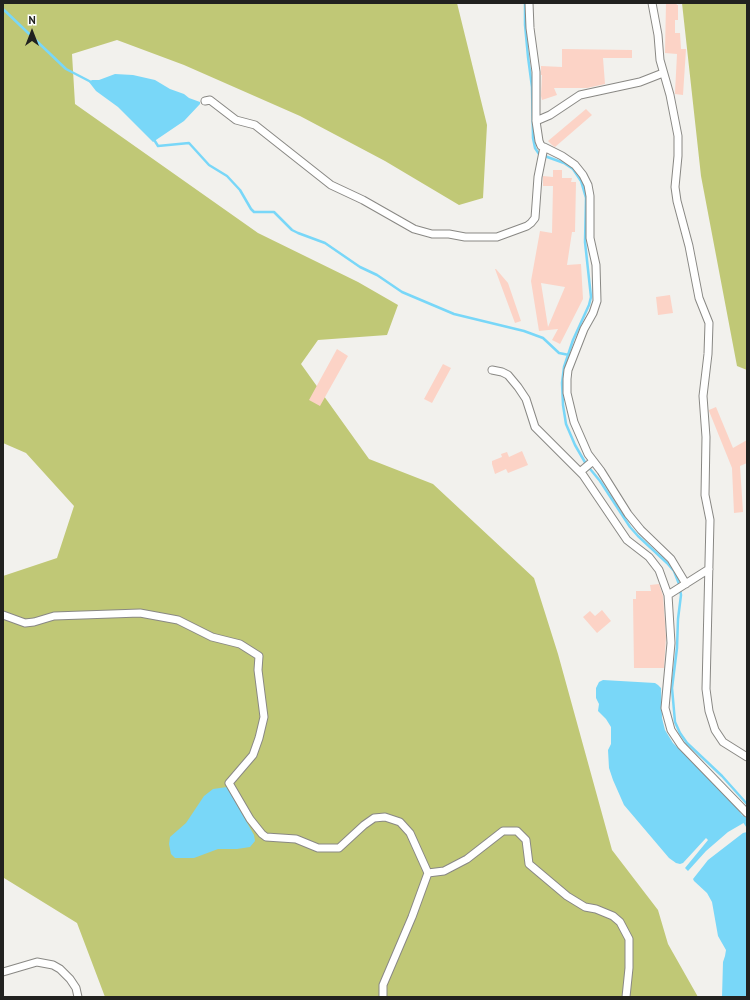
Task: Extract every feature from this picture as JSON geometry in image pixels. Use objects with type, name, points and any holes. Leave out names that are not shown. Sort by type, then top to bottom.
[{"type":"street","points":[[205,101],[210,100],[236,120],[255,125],[331,185],[363,200],[414,229],[432,234],[449,234],[465,237],[497,237],[527,226],[532,223],[535,218],[538,177],[542,153],[536,122],[536,78],[530,28],[529,3]]},
{"type":"street","points":[[652,3],[658,35],[660,60],[670,96],[678,136],[675,187],[677,201],[689,246],[699,298],[709,323],[708,354],[703,396],[706,437],[705,495],[710,520],[706,689],[709,711],[715,730],[724,742],[747,757]]},
{"type":"street","points":[[536,122],[550,115],[580,95],[640,82],[663,73]]},
{"type":"street","points":[[542,153],[562,156],[575,165],[583,175],[588,186],[590,196],[590,238],[596,265],[597,301],[568,370],[567,379],[568,393],[574,422],[586,466],[610,513],[627,540],[654,563],[671,594],[670,643],[665,708],[671,730],[681,745],[747,814]]},
{"type":"street","points":[[492,370],[508,375],[526,399],[535,427],[586,466],[601,471],[628,514],[641,530],[671,559],[685,585]]},
{"type":"street","points":[[671,594],[709,569]]},
{"type":"street","points":[[3,615],[25,623],[54,616],[140,613],[178,620],[212,637],[240,644],[259,656],[258,670],[264,717],[259,738],[252,755],[229,783],[250,819],[266,837],[296,839],[318,848],[339,848],[374,818],[385,817],[400,822],[410,833],[428,873],[412,917],[383,985],[383,997]]},
{"type":"street","points":[[428,873],[444,872],[467,859],[503,831],[517,831],[526,840],[529,864],[567,896],[585,908],[596,909],[613,916],[620,922],[629,939],[629,968],[626,997]]},
{"type":"street","points":[[3,972],[38,962],[53,965],[60,969],[70,979],[76,988],[78,997]]},
{"type":"green space","points":[[3,3],[457,3],[487,125],[483,198],[459,205],[385,161],[300,116],[184,65],[117,40],[72,54],[75,104],[258,233],[358,282],[398,305],[387,335],[318,340],[301,364],[369,459],[433,484],[534,578],[558,654],[612,850],[658,910],[668,944],[698,997],[105,997],[77,923],[4,878],[3,576],[57,558],[74,506],[26,453],[3,443]]},
{"type":"green space","points":[[682,3],[747,3],[747,370],[737,366],[701,176]]},
{"type":"water","points":[[115,74],[133,75],[155,80],[170,89],[200,102],[200,104],[184,121],[153,142],[118,107],[96,91],[89,82]]},
{"type":"water","points":[[603,680],[655,683],[658,685],[661,688],[662,718],[665,730],[673,743],[712,781],[734,804],[742,815],[747,818],[747,821],[728,832],[706,851],[688,871],[685,868],[708,840],[706,838],[683,863],[676,863],[669,858],[624,805],[609,768],[608,750],[611,744],[611,727],[598,711],[599,704],[596,698],[596,688],[599,682]]},
{"type":"water","points":[[227,787],[254,835],[255,841],[250,847],[218,849],[194,858],[175,858],[171,854],[169,844],[170,837],[186,823],[204,796],[213,789]]},
{"type":"water","points":[[747,832],[747,997],[722,997],[723,962],[726,950],[718,936],[712,902],[707,893],[693,879],[708,860],[743,833]]},
{"type":"building","points":[[666,3],[676,3],[678,5],[678,20],[675,20],[675,33],[680,33],[681,49],[686,49],[683,95],[675,94],[677,54],[665,53]]},
{"type":"building","points":[[562,49],[632,50],[632,58],[603,58],[605,84],[587,88],[554,88],[557,95],[542,100],[541,66],[562,67]]},
{"type":"building","points":[[586,109],[592,115],[555,147],[548,141]]},
{"type":"building","points":[[553,170],[562,170],[562,178],[572,178],[571,182],[576,182],[575,232],[572,232],[567,265],[581,264],[583,299],[560,344],[552,340],[558,329],[539,331],[531,281],[540,231],[552,233],[553,186],[543,186],[543,176],[553,177]],"holes":[[[541,283],[565,287],[548,327]]]},
{"type":"building","points":[[495,269],[508,283],[521,321],[515,323]]},
{"type":"building","points":[[670,295],[673,313],[658,315],[656,297]]},
{"type":"building","points":[[337,349],[348,356],[320,406],[309,400]]},
{"type":"building","points":[[443,364],[451,368],[432,403],[424,399]]},
{"type":"building","points":[[716,407],[733,448],[747,440],[747,463],[740,466],[743,512],[734,513],[732,468],[709,411]]},
{"type":"building","points":[[522,451],[528,465],[508,473],[506,469],[495,474],[492,461],[502,457],[501,454],[507,452],[509,457]]},
{"type":"building","points":[[659,584],[663,596],[666,637],[664,668],[634,668],[633,599],[636,599],[636,591],[651,591],[650,585]]},
{"type":"building","points":[[602,610],[611,621],[597,633],[583,617],[590,611],[595,616]]},
{"type":"waterway","points":[[525,3],[525,25],[532,87],[533,138],[535,148],[539,154],[564,163],[573,169],[581,181],[586,198],[585,242],[591,297],[589,305],[573,340],[564,367],[562,383],[566,424],[575,445],[586,464],[600,481],[630,527],[674,571],[681,595],[672,688],[675,722],[687,743],[722,776],[747,804]]},
{"type":"waterway","points":[[3,9],[66,69],[93,83]]},
{"type":"waterway","points":[[153,138],[158,146],[189,143],[209,165],[227,176],[240,190],[254,212],[274,212],[292,230],[325,243],[360,267],[377,275],[402,292],[454,314],[524,331],[543,338],[559,353],[569,355]]},
{"type":"waterway","points":[[743,820],[747,826]]}]
